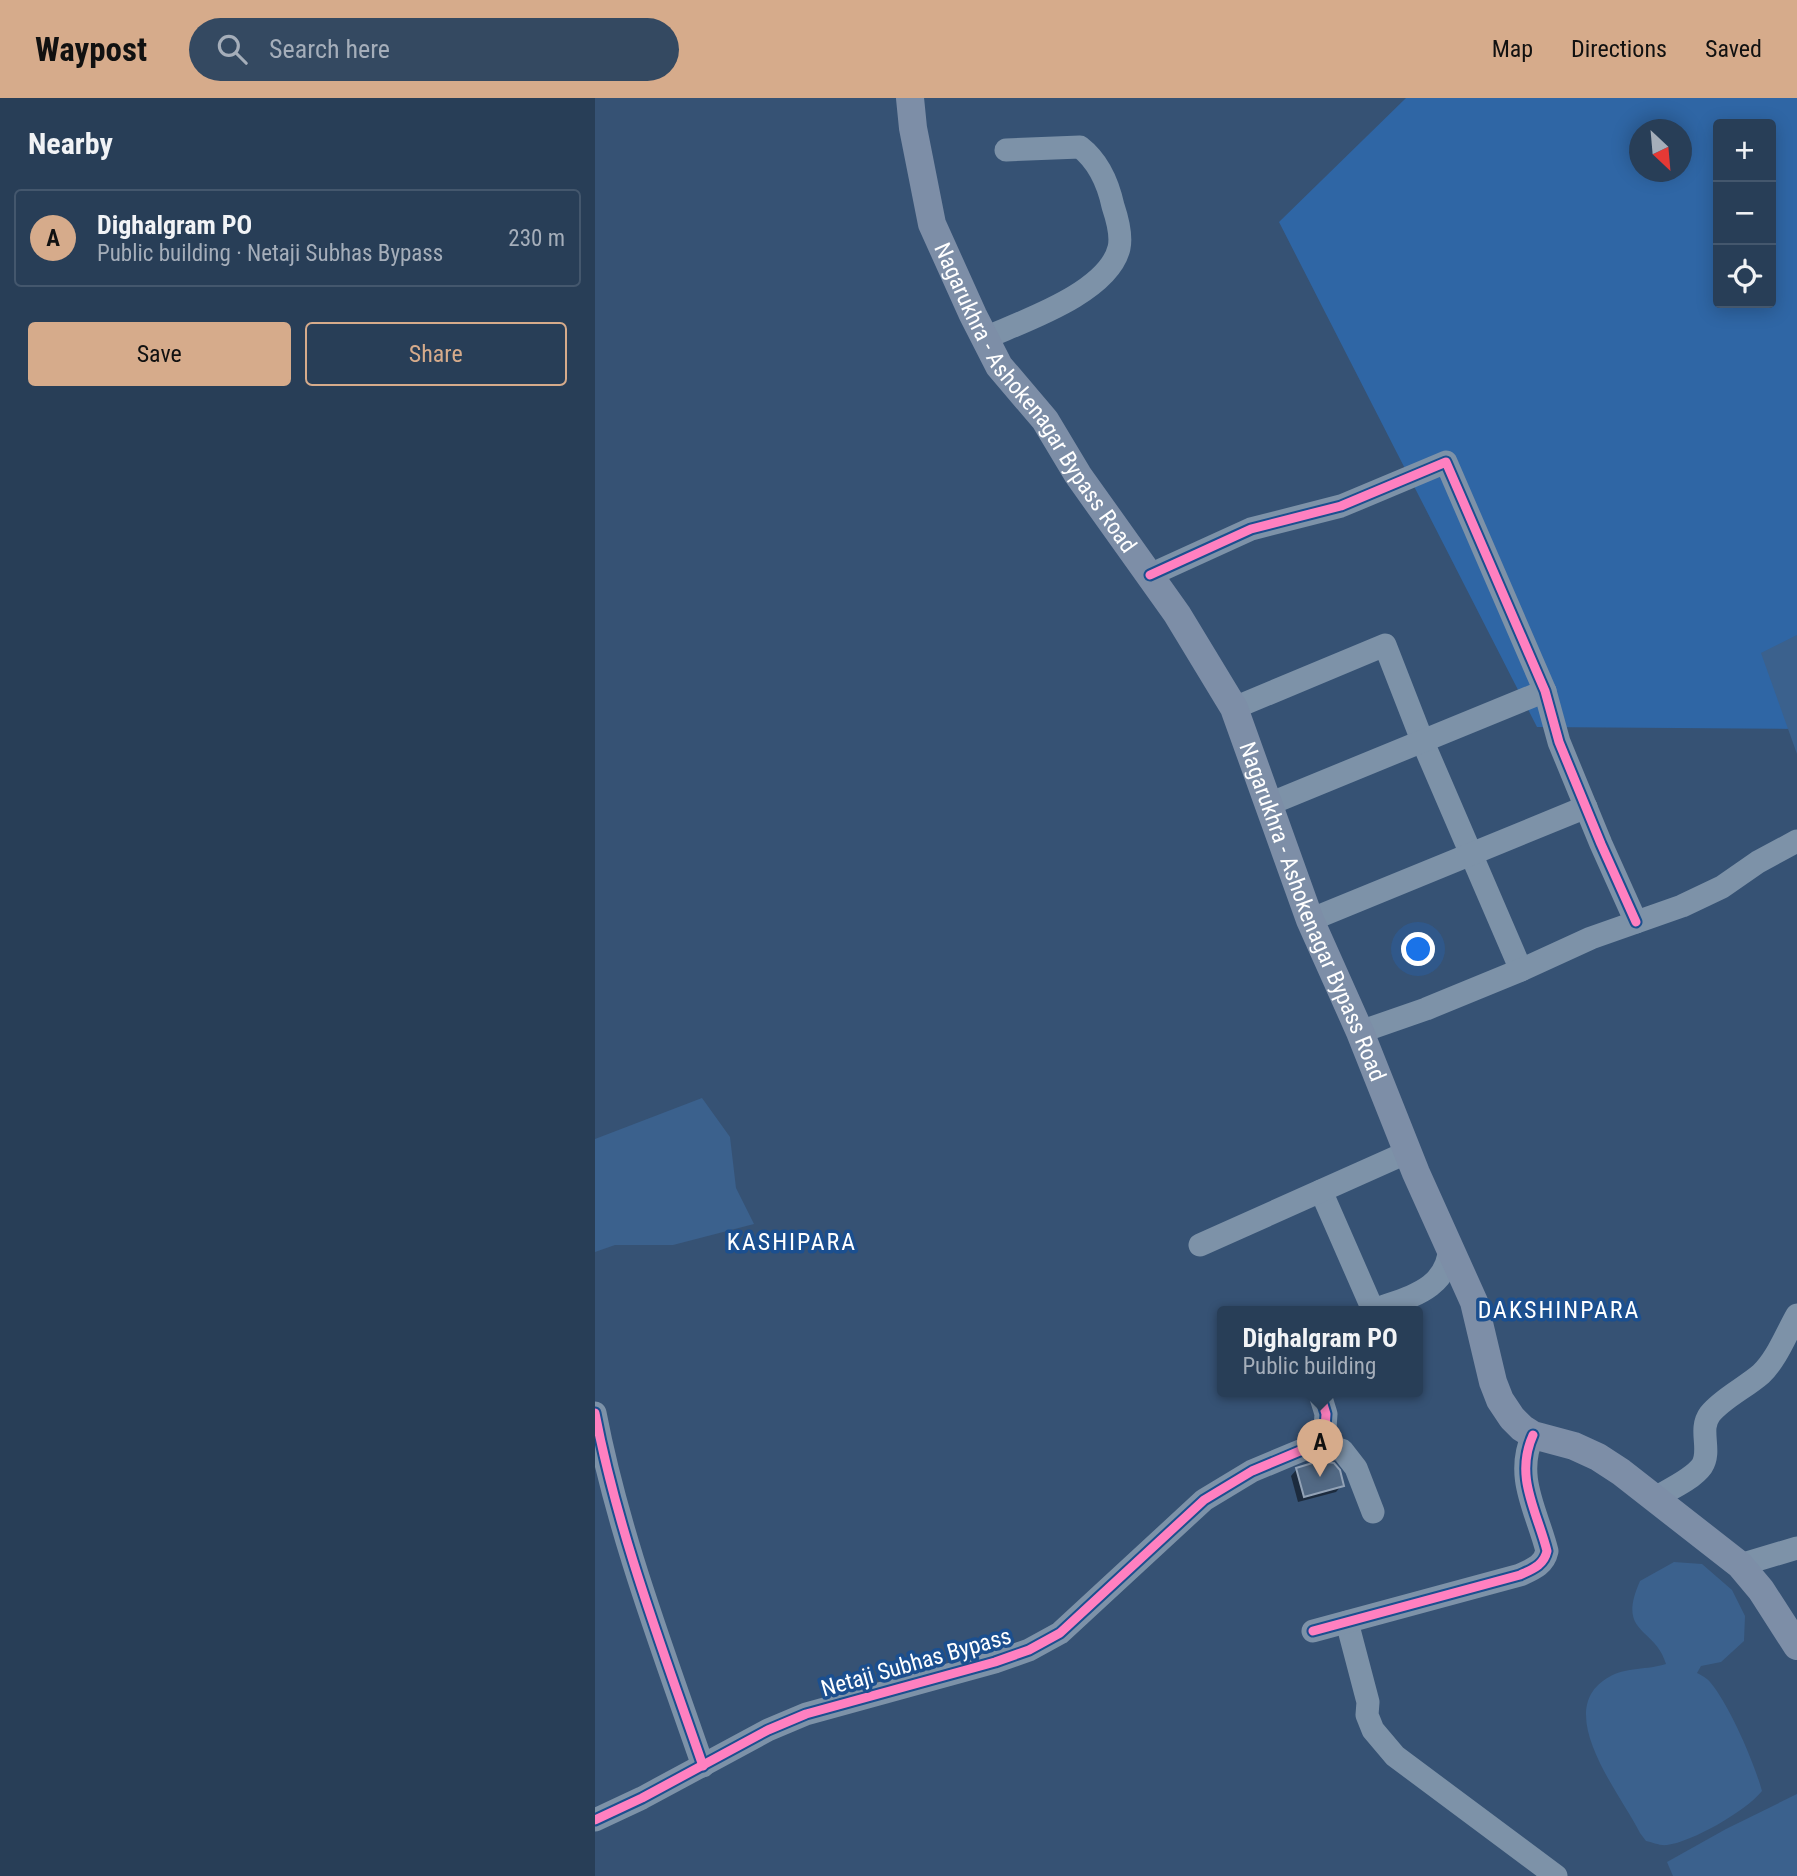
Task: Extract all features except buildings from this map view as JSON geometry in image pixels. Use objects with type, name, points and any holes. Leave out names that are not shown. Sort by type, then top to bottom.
[{"type":"main road","name":"Nagarukhra - Ashokenagar Bypass Road","points":[[910,98],[913,128],[932,224],[999,366],[1045,420],[1078,475],[1177,614],[1234,708],[1310,920],[1474,1302],[1493,1382],[1500,1400],[1512,1418],[1533,1435],[1574,1446],[1598,1457],[1740,1565],[1761,1590],[1797,1646]]},
{"type":"street","points":[[985,338],[1079,293],[1112,263],[1119,247],[1119,228],[1112,201],[1092,156],[1080,147],[1006,150]]},
{"type":"street","points":[[1150,575],[1251,529],[1341,506],[1446,462],[1545,691],[1559,741],[1636,922]]},
{"type":"street","points":[[1234,708],[1385,645],[1422,740],[1521,970]]},
{"type":"street","points":[[1269,804],[1545,691]]},
{"type":"street","points":[[1310,920],[1586,807]]},
{"type":"street","points":[[1360,1032],[1426,1009],[1591,938],[1682,906],[1722,887],[1758,862],[1797,841]]},
{"type":"street","points":[[1201,1245],[1408,1152]]},
{"type":"street","points":[[1321,1191],[1370,1306]]},
{"type":"street","points":[[1383,1306],[1428,1289],[1448,1265],[1450,1245]]},
{"type":"street","points":[[1428,1289],[1458,1292],[1474,1302]]},
{"type":"street","points":[[1653,1499],[1695,1473],[1702,1465],[1706,1455],[1704,1429],[1708,1418],[1715,1408],[1770,1364],[1797,1315]]},
{"type":"street","points":[[1307,1448],[1319,1440],[1325,1428],[1326,1414],[1321,1397]]},
{"type":"street","points":[[595,1413],[606,1468],[703,1766]]},
{"type":"street","points":[[1313,1631],[1535,1569],[1545,1560],[1547,1551],[1526,1477],[1526,1451],[1533,1435]]},
{"type":"street","points":[[1307,1448],[1335,1447],[1342,1450],[1356,1468],[1373,1512]]},
{"type":"street","name":"Netaji Subhas Bypass","points":[[595,1819],[703,1766],[768,1730],[806,1714],[995,1662],[1029,1650],[1059,1633],[1078,1618],[1205,1500],[1252,1471],[1307,1448]]},
{"type":"street","points":[[1740,1565],[1797,1548]]},
{"type":"street","points":[[1347,1622],[1368,1702],[1367,1715],[1381,1742],[1411,1769],[1556,1876]]},
{"type":"shaded area","points":[[1406,98],[1797,98],[1797,729],[1537,727],[1279,222]]},
{"type":"shaded area","points":[[1797,635],[1797,754],[1761,653]]},
{"type":"shaded area","points":[[702,1098],[730,1137],[736,1188],[754,1224],[673,1245],[615,1245],[595,1252],[595,1139]]},
{"type":"shaded area","points":[[1674,1562],[1702,1564],[1732,1590],[1745,1616],[1744,1641],[1721,1662],[1701,1666],[1697,1673],[1709,1681],[1725,1704],[1747,1750],[1762,1791],[1718,1824],[1678,1843],[1664,1845],[1646,1841],[1606,1775],[1588,1731],[1586,1710],[1593,1692],[1609,1677],[1666,1664],[1661,1652],[1640,1629],[1632,1611],[1640,1581]]},
{"type":"shaded area","points":[[1797,1794],[1797,1876],[1673,1876],[1667,1862]]},
{"type":"cycle path","points":[[1150,575],[1251,529],[1341,506],[1446,462],[1545,691],[1559,742],[1636,922]]},
{"type":"cycle path","points":[[595,1820],[642,1798],[768,1730],[806,1714],[995,1662],[1029,1650],[1060,1633],[1204,1500],[1252,1471],[1307,1448],[1319,1440],[1325,1428],[1326,1414],[1321,1397]]},
{"type":"cycle path","points":[[595,1413],[629,1547],[703,1766]]},
{"type":"cycle path","points":[[1313,1631],[1520,1575],[1541,1563],[1547,1551],[1526,1480],[1528,1450],[1533,1435]]},
{"type":"place","name":"Dighalgram PO","points":[[1320,1477]]},
{"type":"district","name":"KASHIPARA","points":[[792,1242]]},
{"type":"district","name":"DAKSHINPARA","points":[[1559,1310]]}]
